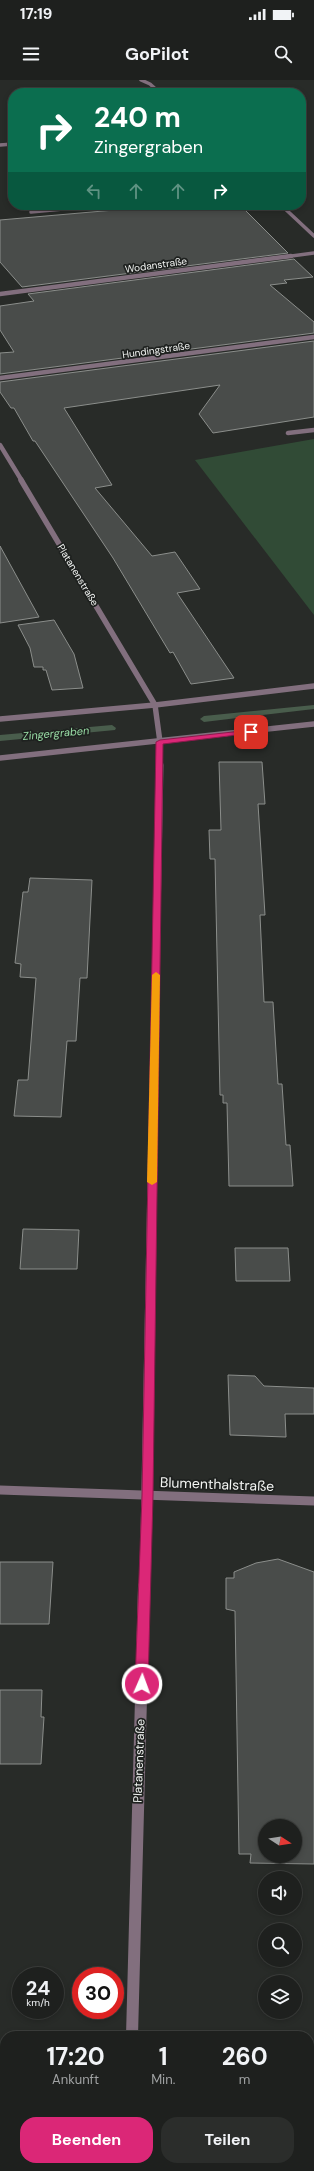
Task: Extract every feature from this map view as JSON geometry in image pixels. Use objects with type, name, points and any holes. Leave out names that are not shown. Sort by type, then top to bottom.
[{"type":"street","points":[[141,80],[154,88]]},
{"type":"street","points":[[31,212],[52,210]]},
{"type":"street","points":[[286,210],[314,236]]},
{"type":"street","name":"Wodanstraße","points":[[0,294],[314,253]]},
{"type":"street","name":"Hundingstraße","points":[[0,378],[314,337]]},
{"type":"street","points":[[288,433],[314,430]]},
{"type":"street","name":"Platanenstraße","points":[[0,445],[155,705]]},
{"type":"street","points":[[0,718],[155,705],[314,686]]},
{"type":"street","points":[[155,705],[160,742]]},
{"type":"street","points":[[0,758],[160,742],[314,724]]},
{"type":"street","name":"Platanenstraße","points":[[132,2031],[147,1496],[160,742]]},
{"type":"street","name":"Blumenthalstraße","points":[[0,1490],[314,1501]]},
{"type":"green space","points":[[314,439],[314,615],[195,460]]},
{"type":"building","points":[[115,210],[245,210],[288,253],[22,287],[0,262],[0,220]]},
{"type":"building","points":[[294,259],[313,277],[284,280],[287,283],[270,285],[314,322],[314,333],[0,374],[0,353],[14,352],[0,330],[0,306],[34,301],[28,294]]},
{"type":"building","points":[[314,341],[314,417],[213,433],[199,414],[220,385],[64,408],[112,485],[95,488],[152,556],[175,552],[200,589],[177,593],[234,678],[191,684],[173,652],[170,653],[113,558],[35,441],[33,441],[14,408],[11,408],[0,392],[0,382]]},
{"type":"building","points":[[0,546],[39,617],[0,623]]},
{"type":"building","points":[[54,620],[74,654],[83,688],[52,690],[46,670],[43,670],[43,667],[34,667],[30,648],[18,625]]},
{"type":"building","points":[[219,762],[262,762],[265,804],[258,804],[265,915],[260,915],[264,1002],[273,1002],[278,1084],[282,1084],[286,1145],[290,1145],[293,1186],[229,1186],[227,1103],[223,1103],[223,1095],[220,1095],[215,859],[210,859],[209,830],[221,830]]},
{"type":"building","points":[[30,878],[92,880],[87,978],[80,978],[76,1041],[67,1041],[61,1117],[14,1116],[18,1080],[28,1080],[36,978],[20,977],[21,964],[15,963],[23,892],[28,892]]},
{"type":"building","points":[[23,1229],[79,1230],[77,1269],[20,1269]]},
{"type":"building","points":[[235,1248],[288,1248],[290,1281],[236,1281]]},
{"type":"building","points":[[228,1375],[255,1376],[264,1386],[314,1388],[314,1414],[285,1414],[286,1437],[230,1435]]},
{"type":"building","points":[[278,1559],[314,1572],[314,1864],[250,1863],[251,1854],[239,1854],[235,1611],[226,1609],[226,1578],[234,1578],[234,1572],[256,1563]]},
{"type":"building","points":[[0,1562],[53,1562],[49,1624],[0,1624]]},
{"type":"building","points":[[0,1690],[42,1690],[41,1717],[44,1717],[41,1764],[0,1764]]},
{"type":"waterway","name":"Zingergraben","points":[[204,719],[314,707]]},
{"type":"waterway","name":"Zingergraben","points":[[0,738],[112,728]]},
{"type":"slow traffic","points":[[152,1182],[156,975]]},
{"type":"route","points":[[142,1684],[147,1496],[160,742],[251,732]]}]
